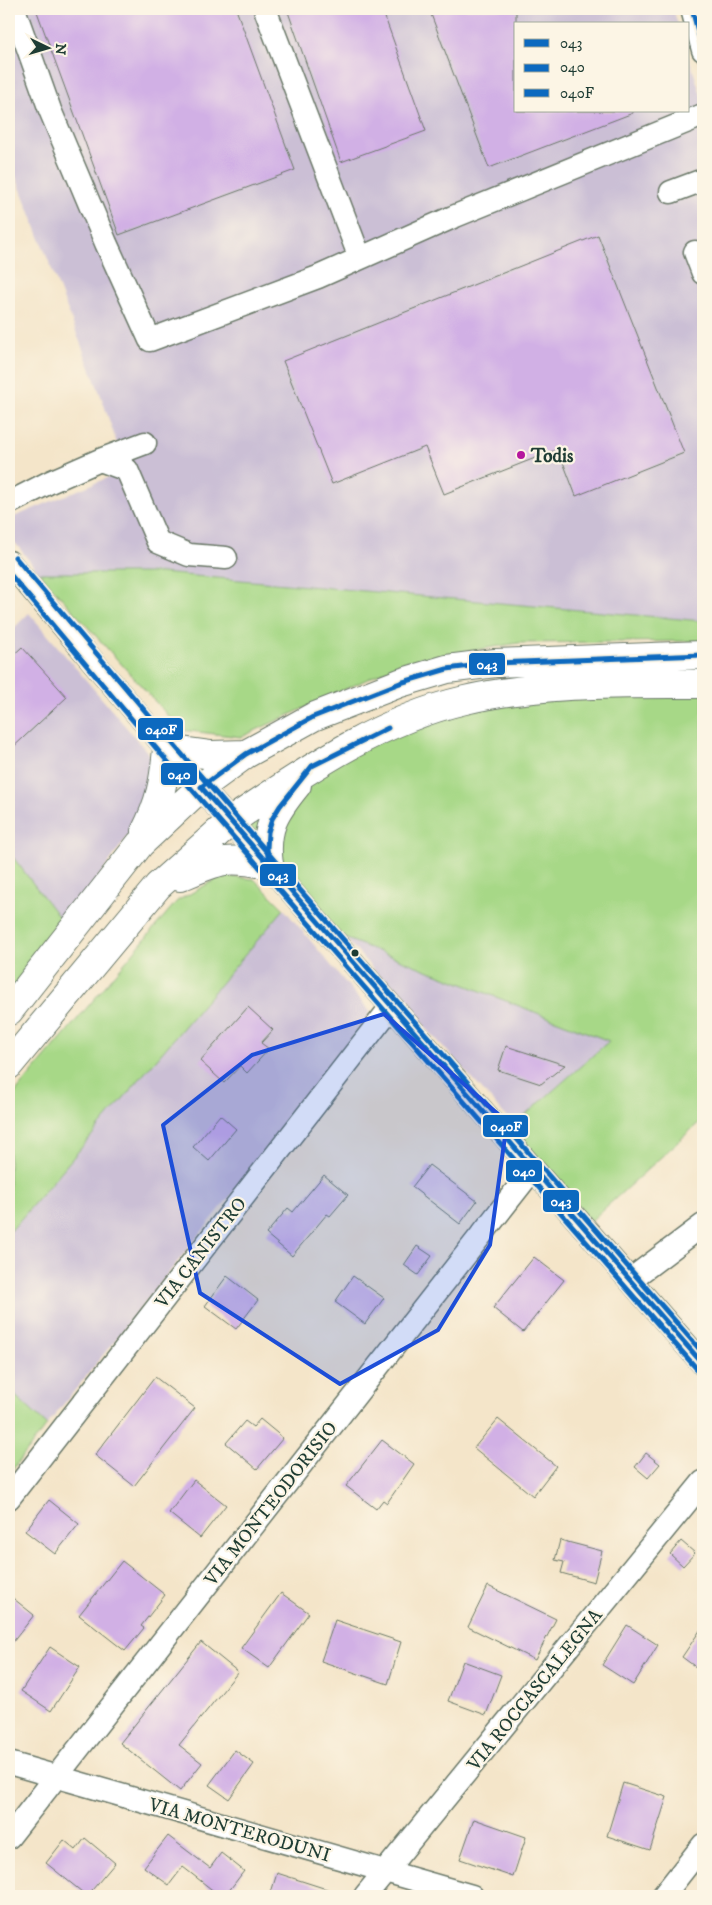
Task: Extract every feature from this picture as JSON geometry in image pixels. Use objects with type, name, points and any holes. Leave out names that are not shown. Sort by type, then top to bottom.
[{"type":"main road","points":[[9,1011],[140,844],[201,787],[246,754],[313,717],[400,683],[446,669],[495,663],[703,655]]},
{"type":"main road","points":[[9,1065],[158,886],[231,821],[312,766],[374,733],[427,712],[466,700],[542,688],[703,684]]},
{"type":"main road","points":[[140,844],[161,795],[165,776],[167,749],[211,755],[246,754]]},
{"type":"main road","points":[[158,886],[215,861],[243,859],[269,864],[268,832],[272,819],[312,766]]},
{"type":"street","points":[[14,9],[50,110],[106,243],[150,340],[318,277],[462,213],[703,115]]},
{"type":"street","points":[[265,9],[360,258]]},
{"type":"street","points":[[692,9],[703,50]]},
{"type":"street","points":[[671,192],[703,180]]},
{"type":"street","points":[[695,252],[703,273]]},
{"type":"street","points":[[9,503],[100,460],[145,444]]},
{"type":"street","points":[[100,460],[127,470],[158,542],[189,555],[226,558]]},
{"type":"street","points":[[9,562],[167,749],[703,1364]]},
{"type":"street","name":"VIA CANISTRO","points":[[9,1498],[391,1007]]},
{"type":"street","name":"VIA MONTEODORISIO","points":[[9,1837],[533,1169]]},
{"type":"street","points":[[630,1280],[703,1225]]},
{"type":"street","name":"VIA ROCCASCALEGNA","points":[[365,1896],[703,1482]]},
{"type":"street","name":"VIA MONTERODUNI","points":[[9,1763],[472,1896]]},
{"type":"street","points":[[664,1896],[703,1845]]},
{"type":"highlighted area","points":[[384,1014],[507,1122],[490,1245],[438,1330],[340,1384],[200,1293],[163,1125],[252,1055]]},
{"type":"shaded area","points":[[9,9],[673,9],[677,22],[514,22],[514,112],[690,112],[690,61],[703,101],[703,147],[697,150],[703,168],[703,621],[161,573],[39,573],[9,535],[9,519],[126,470],[101,396],[9,159]]},
{"type":"shaded area","points":[[29,613],[154,760],[138,821],[65,925],[9,852],[9,633]]},
{"type":"shaded area","points":[[284,909],[371,1013],[263,1155],[47,1425],[9,1390],[9,1233]]},
{"type":"shaded area","points":[[344,937],[609,1041],[514,1125]]},
{"type":"green space","points":[[39,573],[161,573],[703,621],[703,641],[519,643],[407,661],[241,737],[181,730]]},
{"type":"green space","points":[[703,686],[703,1119],[584,1227],[503,1135],[609,1041],[324,930],[231,821],[427,712]]},
{"type":"green space","points":[[9,852],[65,925],[9,996]]},
{"type":"green space","points":[[222,876],[254,879],[284,909],[9,1233],[9,1100],[177,901]]},
{"type":"green space","points":[[9,1390],[47,1425],[9,1474]]},
{"type":"building","points":[[36,9],[236,9],[295,170],[119,235]]},
{"type":"building","points":[[287,9],[382,9],[426,131],[341,162]]},
{"type":"building","points":[[429,9],[516,9],[516,22],[514,22],[514,112],[633,112],[489,168]]},
{"type":"building","points":[[598,235],[684,453],[576,496],[558,449],[444,494],[425,447],[332,484],[283,361]]},
{"type":"building","points":[[22,647],[67,697],[9,751],[9,659]]},
{"type":"building","points":[[248,1007],[273,1030],[261,1043],[269,1049],[247,1073],[240,1066],[224,1083],[200,1061]]},
{"type":"building","points":[[506,1046],[565,1065],[541,1084],[498,1070]]},
{"type":"building","points":[[220,1115],[236,1129],[209,1161],[193,1147]]},
{"type":"building","points":[[429,1165],[477,1201],[460,1224],[412,1187]]},
{"type":"building","points":[[324,1175],[348,1195],[330,1216],[327,1214],[292,1256],[266,1234],[288,1208],[293,1212]]},
{"type":"building","points":[[417,1246],[432,1256],[418,1275],[404,1265]]},
{"type":"building","points":[[534,1257],[564,1280],[523,1332],[493,1308]]},
{"type":"building","points":[[227,1276],[258,1300],[236,1329],[205,1306]]},
{"type":"building","points":[[353,1276],[384,1298],[365,1324],[335,1302]]},
{"type":"building","points":[[155,1377],[195,1408],[134,1486],[95,1455]]},
{"type":"building","points":[[260,1419],[283,1438],[257,1469],[226,1443],[245,1421],[253,1427]]},
{"type":"building","points":[[498,1419],[556,1466],[533,1496],[474,1448]]},
{"type":"building","points":[[382,1440],[414,1464],[387,1503],[383,1500],[376,1509],[346,1486]]},
{"type":"building","points":[[646,1453],[660,1464],[648,1478],[635,1467]]},
{"type":"building","points":[[194,1480],[226,1505],[200,1538],[169,1513]]},
{"type":"building","points":[[49,1500],[79,1524],[55,1554],[25,1531]]},
{"type":"building","points":[[560,1540],[602,1551],[594,1582],[561,1573],[564,1562],[555,1560]]},
{"type":"building","points":[[681,1541],[695,1553],[683,1566],[670,1554]]},
{"type":"building","points":[[122,1561],[165,1595],[141,1626],[144,1628],[125,1651],[79,1615]]},
{"type":"building","points":[[488,1586],[556,1619],[535,1660],[468,1627]]},
{"type":"building","points":[[281,1593],[309,1613],[269,1668],[241,1648]]},
{"type":"building","points":[[9,1595],[34,1615],[9,1647]]},
{"type":"building","points":[[335,1620],[401,1642],[388,1684],[321,1661]]},
{"type":"building","points":[[627,1625],[658,1645],[633,1685],[602,1665]]},
{"type":"building","points":[[703,1626],[703,1659],[697,1668],[682,1657]]},
{"type":"building","points":[[201,1642],[238,1672],[179,1745],[202,1763],[180,1791],[120,1743]]},
{"type":"building","points":[[50,1647],[80,1667],[51,1711],[21,1691]]},
{"type":"building","points":[[463,1661],[501,1675],[486,1715],[448,1701]]},
{"type":"building","points":[[235,1750],[254,1764],[229,1799],[209,1785]]},
{"type":"building","points":[[623,1783],[667,1797],[650,1850],[607,1836]]},
{"type":"building","points":[[474,1819],[526,1837],[513,1877],[460,1859]]},
{"type":"building","points":[[168,1836],[210,1868],[221,1853],[244,1871],[225,1896],[220,1896],[183,1867],[169,1885],[144,1867]]},
{"type":"building","points":[[85,1838],[115,1863],[87,1896],[46,1863],[64,1840],[76,1850]]},
{"type":"building","points":[[277,1873],[339,1893],[338,1896],[270,1896]]},
{"type":"transit line","name":"043","points":[[692,9],[703,50]]},
{"type":"transit line","name":"040F","points":[[15,557],[173,744],[703,1353]]},
{"type":"transit line","name":"040","points":[[9,573],[161,754],[697,1369]]},
{"type":"transit line","name":"043","points":[[703,655],[495,663],[447,669],[400,683],[313,717],[246,754],[201,787],[703,1364]]},
{"type":"transit line","name":"043","points":[[269,865],[268,832],[272,819],[312,766],[388,728]]},
{"type":"place","name":"Todis","points":[[521,455]]}]
